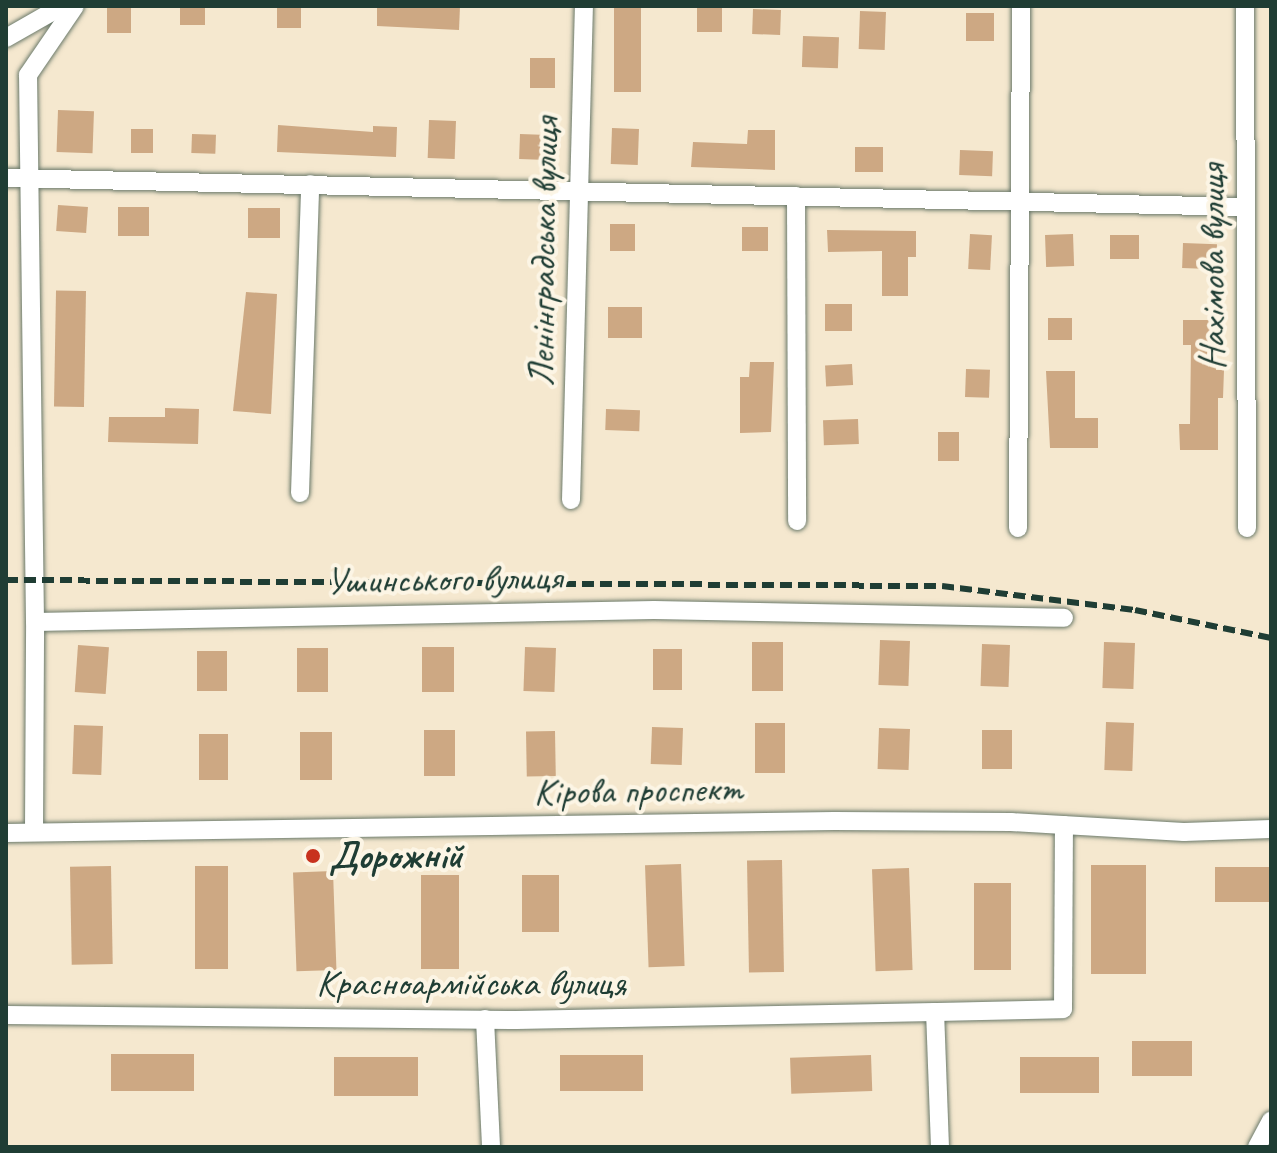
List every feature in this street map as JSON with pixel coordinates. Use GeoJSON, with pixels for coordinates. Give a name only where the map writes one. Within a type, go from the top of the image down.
{"type":"FeatureCollection","features":[{"type":"Feature","properties":{"kind":"street"},"geometry":{"type":"LineString","coordinates":[[6,38],[62,6]]}},
{"type":"Feature","properties":{"kind":"street"},"geometry":{"type":"LineString","coordinates":[[34,832],[35,622],[28,75],[75,6]]}},
{"type":"Feature","properties":{"kind":"street","name":"Ленінградська вулиця"},"geometry":{"type":"LineString","coordinates":[[571,500],[584,6]]}},
{"type":"Feature","properties":{"kind":"street"},"geometry":{"type":"LineString","coordinates":[[1018,528],[1021,6]]}},
{"type":"Feature","properties":{"kind":"street","name":"Нахімова вулиця"},"geometry":{"type":"LineString","coordinates":[[1245,6],[1247,528]]}},
{"type":"Feature","properties":{"kind":"street"},"geometry":{"type":"LineString","coordinates":[[6,178],[1246,207]]}},
{"type":"Feature","properties":{"kind":"street"},"geometry":{"type":"LineString","coordinates":[[300,493],[310,184]]}},
{"type":"Feature","properties":{"kind":"street"},"geometry":{"type":"LineString","coordinates":[[796,196],[797,521]]}},
{"type":"Feature","properties":{"kind":"street","name":"Ушинського вулиця"},"geometry":{"type":"LineString","coordinates":[[35,622],[638,610],[1064,618]]}},
{"type":"Feature","properties":{"kind":"street","name":"Кірова проспект"},"geometry":{"type":"LineString","coordinates":[[6,833],[834,821],[1064,825],[1184,832],[1271,829]]}},
{"type":"Feature","properties":{"kind":"street","name":"Красноармійська вулиця"},"geometry":{"type":"LineString","coordinates":[[6,1015],[485,1019],[1063,1009],[1064,825]]}},
{"type":"Feature","properties":{"kind":"street"},"geometry":{"type":"LineString","coordinates":[[935,1012],[940,1147]]}},
{"type":"Feature","properties":{"kind":"street"},"geometry":{"type":"LineString","coordinates":[[485,1019],[491,1147]]}},
{"type":"Feature","properties":{"kind":"street"},"geometry":{"type":"LineString","coordinates":[[1257,1147],[1271,1121]]}},
{"type":"Feature","properties":{"kind":"building"},"geometry":{"type":"Polygon","coordinates":[[[107,6],[131,6],[131,33],[107,33],[107,6]]]}},
{"type":"Feature","properties":{"kind":"building"},"geometry":{"type":"Polygon","coordinates":[[[180,6],[205,6],[205,25],[180,25],[180,6]]]}},
{"type":"Feature","properties":{"kind":"building"},"geometry":{"type":"Polygon","coordinates":[[[277,6],[301,6],[301,28],[277,28],[277,6]]]}},
{"type":"Feature","properties":{"kind":"building"},"geometry":{"type":"Polygon","coordinates":[[[377,6],[460,6],[459,30],[377,26],[377,6]]]}},
{"type":"Feature","properties":{"kind":"building"},"geometry":{"type":"Polygon","coordinates":[[[614,6],[641,6],[641,92],[614,92],[614,6]]]}},
{"type":"Feature","properties":{"kind":"building"},"geometry":{"type":"Polygon","coordinates":[[[697,7],[722,7],[722,32],[697,32],[697,7]]]}},
{"type":"Feature","properties":{"kind":"building"},"geometry":{"type":"Polygon","coordinates":[[[753,9],[781,10],[780,35],[752,34],[753,9]]]}},
{"type":"Feature","properties":{"kind":"building"},"geometry":{"type":"Polygon","coordinates":[[[860,11],[886,12],[885,50],[859,49],[860,11]]]}},
{"type":"Feature","properties":{"kind":"building"},"geometry":{"type":"Polygon","coordinates":[[[966,13],[994,13],[994,41],[966,41],[966,13]]]}},
{"type":"Feature","properties":{"kind":"building"},"geometry":{"type":"Polygon","coordinates":[[[803,36],[839,37],[838,68],[802,67],[803,36]]]}},
{"type":"Feature","properties":{"kind":"building"},"geometry":{"type":"Polygon","coordinates":[[[530,58],[555,58],[555,88],[530,88],[530,58]]]}},
{"type":"Feature","properties":{"kind":"building"},"geometry":{"type":"Polygon","coordinates":[[[58,110],[94,111],[93,153],[57,152],[58,110]]]}},
{"type":"Feature","properties":{"kind":"building"},"geometry":{"type":"Polygon","coordinates":[[[429,120],[456,121],[455,159],[428,158],[429,120]]]}},
{"type":"Feature","properties":{"kind":"building"},"geometry":{"type":"Polygon","coordinates":[[[278,125],[373,132],[373,126],[397,127],[396,157],[277,152],[278,125]]]}},
{"type":"Feature","properties":{"kind":"building"},"geometry":{"type":"Polygon","coordinates":[[[612,128],[639,129],[638,165],[611,164],[612,128]]]}},
{"type":"Feature","properties":{"kind":"building"},"geometry":{"type":"Polygon","coordinates":[[[131,129],[153,129],[153,153],[131,153],[131,129]]]}},
{"type":"Feature","properties":{"kind":"building"},"geometry":{"type":"Polygon","coordinates":[[[748,130],[775,130],[775,170],[691,167],[693,142],[747,144],[748,130]]]}},
{"type":"Feature","properties":{"kind":"building"},"geometry":{"type":"Polygon","coordinates":[[[192,134],[216,135],[215,154],[191,153],[192,134]]]}},
{"type":"Feature","properties":{"kind":"building"},"geometry":{"type":"Polygon","coordinates":[[[520,134],[555,135],[554,160],[519,159],[520,134]]]}},
{"type":"Feature","properties":{"kind":"building"},"geometry":{"type":"Polygon","coordinates":[[[855,147],[883,147],[883,172],[855,172],[855,147]]]}},
{"type":"Feature","properties":{"kind":"building"},"geometry":{"type":"Polygon","coordinates":[[[960,150],[993,151],[992,176],[959,175],[960,150]]]}},
{"type":"Feature","properties":{"kind":"building"},"geometry":{"type":"Polygon","coordinates":[[[58,205],[88,207],[86,233],[56,231],[58,205]]]}},
{"type":"Feature","properties":{"kind":"building"},"geometry":{"type":"Polygon","coordinates":[[[118,207],[149,207],[149,236],[118,236],[118,207]]]}},
{"type":"Feature","properties":{"kind":"building"},"geometry":{"type":"Polygon","coordinates":[[[248,208],[280,208],[280,238],[248,238],[248,208]]]}},
{"type":"Feature","properties":{"kind":"building"},"geometry":{"type":"Polygon","coordinates":[[[610,224],[635,224],[635,251],[610,251],[610,224]]]}},
{"type":"Feature","properties":{"kind":"building"},"geometry":{"type":"Polygon","coordinates":[[[742,227],[768,227],[768,251],[742,251],[742,227]]]}},
{"type":"Feature","properties":{"kind":"building"},"geometry":{"type":"Polygon","coordinates":[[[827,230],[916,231],[916,257],[908,257],[908,296],[882,296],[882,251],[828,252],[827,230]]]}},
{"type":"Feature","properties":{"kind":"building"},"geometry":{"type":"Polygon","coordinates":[[[970,234],[992,235],[990,270],[968,269],[970,234]]]}},
{"type":"Feature","properties":{"kind":"building"},"geometry":{"type":"Polygon","coordinates":[[[1073,234],[1074,266],[1046,267],[1045,235],[1073,234]]]}},
{"type":"Feature","properties":{"kind":"building"},"geometry":{"type":"Polygon","coordinates":[[[1110,235],[1139,235],[1139,259],[1110,259],[1110,235]]]}},
{"type":"Feature","properties":{"kind":"building"},"geometry":{"type":"Polygon","coordinates":[[[1183,243],[1217,244],[1216,269],[1182,268],[1183,243]]]}},
{"type":"Feature","properties":{"kind":"building"},"geometry":{"type":"Polygon","coordinates":[[[56,290],[86,291],[84,407],[54,406],[56,290]]]}},
{"type":"Feature","properties":{"kind":"building"},"geometry":{"type":"Polygon","coordinates":[[[246,292],[277,294],[271,414],[233,411],[246,292]]]}},
{"type":"Feature","properties":{"kind":"building"},"geometry":{"type":"Polygon","coordinates":[[[825,304],[852,304],[852,331],[825,331],[825,304]]]}},
{"type":"Feature","properties":{"kind":"building"},"geometry":{"type":"Polygon","coordinates":[[[608,307],[642,307],[642,338],[608,338],[608,307]]]}},
{"type":"Feature","properties":{"kind":"building"},"geometry":{"type":"Polygon","coordinates":[[[1048,318],[1072,318],[1072,340],[1048,340],[1048,318]]]}},
{"type":"Feature","properties":{"kind":"building"},"geometry":{"type":"Polygon","coordinates":[[[1183,320],[1217,320],[1216,370],[1224,370],[1223,398],[1218,398],[1218,450],[1180,450],[1179,424],[1190,424],[1191,345],[1183,345],[1183,320]]]}},
{"type":"Feature","properties":{"kind":"building"},"geometry":{"type":"Polygon","coordinates":[[[750,362],[774,362],[771,432],[740,433],[740,377],[749,377],[750,362]]]}},
{"type":"Feature","properties":{"kind":"building"},"geometry":{"type":"Polygon","coordinates":[[[852,364],[853,385],[826,386],[825,365],[852,364]]]}},
{"type":"Feature","properties":{"kind":"building"},"geometry":{"type":"Polygon","coordinates":[[[966,369],[990,370],[989,398],[965,397],[966,369]]]}},
{"type":"Feature","properties":{"kind":"building"},"geometry":{"type":"Polygon","coordinates":[[[1046,371],[1075,371],[1075,418],[1098,418],[1098,448],[1050,448],[1046,371]]]}},
{"type":"Feature","properties":{"kind":"building"},"geometry":{"type":"Polygon","coordinates":[[[165,408],[199,409],[198,444],[108,442],[109,417],[165,417],[165,408]]]}},
{"type":"Feature","properties":{"kind":"building"},"geometry":{"type":"Polygon","coordinates":[[[606,409],[640,410],[639,431],[605,430],[606,409]]]}},
{"type":"Feature","properties":{"kind":"building"},"geometry":{"type":"Polygon","coordinates":[[[858,419],[859,444],[824,445],[823,420],[858,419]]]}},
{"type":"Feature","properties":{"kind":"building"},"geometry":{"type":"Polygon","coordinates":[[[938,432],[959,432],[959,461],[938,461],[938,432]]]}},
{"type":"Feature","properties":{"kind":"building"},"geometry":{"type":"Polygon","coordinates":[[[880,640],[910,641],[908,686],[878,685],[880,640]]]}},
{"type":"Feature","properties":{"kind":"building"},"geometry":{"type":"Polygon","coordinates":[[[752,642],[783,642],[783,691],[752,691],[752,642]]]}},
{"type":"Feature","properties":{"kind":"building"},"geometry":{"type":"Polygon","coordinates":[[[1104,642],[1135,643],[1133,689],[1102,688],[1104,642]]]}},
{"type":"Feature","properties":{"kind":"building"},"geometry":{"type":"Polygon","coordinates":[[[982,644],[1010,645],[1009,687],[981,686],[982,644]]]}},
{"type":"Feature","properties":{"kind":"building"},"geometry":{"type":"Polygon","coordinates":[[[78,645],[109,647],[106,694],[75,692],[78,645]]]}},
{"type":"Feature","properties":{"kind":"building"},"geometry":{"type":"Polygon","coordinates":[[[422,647],[454,647],[454,692],[422,692],[422,647]]]}},
{"type":"Feature","properties":{"kind":"building"},"geometry":{"type":"Polygon","coordinates":[[[525,647],[556,648],[554,692],[523,691],[525,647]]]}},
{"type":"Feature","properties":{"kind":"building"},"geometry":{"type":"Polygon","coordinates":[[[297,648],[328,648],[328,692],[297,692],[297,648]]]}},
{"type":"Feature","properties":{"kind":"building"},"geometry":{"type":"Polygon","coordinates":[[[653,649],[682,649],[682,690],[653,690],[653,649]]]}},
{"type":"Feature","properties":{"kind":"building"},"geometry":{"type":"Polygon","coordinates":[[[197,651],[227,651],[227,691],[197,691],[197,651]]]}},
{"type":"Feature","properties":{"kind":"building"},"geometry":{"type":"Polygon","coordinates":[[[1106,722],[1134,723],[1132,771],[1104,770],[1106,722]]]}},
{"type":"Feature","properties":{"kind":"building"},"geometry":{"type":"Polygon","coordinates":[[[755,723],[785,723],[785,773],[755,773],[755,723]]]}},
{"type":"Feature","properties":{"kind":"building"},"geometry":{"type":"Polygon","coordinates":[[[74,725],[103,726],[101,775],[72,774],[74,725]]]}},
{"type":"Feature","properties":{"kind":"building"},"geometry":{"type":"Polygon","coordinates":[[[652,727],[683,728],[682,765],[651,764],[652,727]]]}},
{"type":"Feature","properties":{"kind":"building"},"geometry":{"type":"Polygon","coordinates":[[[879,728],[910,729],[909,770],[878,769],[879,728]]]}},
{"type":"Feature","properties":{"kind":"building"},"geometry":{"type":"Polygon","coordinates":[[[424,730],[455,730],[455,776],[424,776],[424,730]]]}},
{"type":"Feature","properties":{"kind":"building"},"geometry":{"type":"Polygon","coordinates":[[[982,730],[1012,730],[1012,769],[982,769],[982,730]]]}},
{"type":"Feature","properties":{"kind":"building"},"geometry":{"type":"Polygon","coordinates":[[[555,731],[556,776],[527,776],[526,732],[555,731]]]}},
{"type":"Feature","properties":{"kind":"building"},"geometry":{"type":"Polygon","coordinates":[[[300,732],[332,732],[332,780],[300,780],[300,732]]]}},
{"type":"Feature","properties":{"kind":"building"},"geometry":{"type":"Polygon","coordinates":[[[199,734],[228,734],[228,780],[199,780],[199,734]]]}},
{"type":"Feature","properties":{"kind":"building"},"geometry":{"type":"Polygon","coordinates":[[[782,860],[784,972],[749,973],[747,861],[782,860]]]}},
{"type":"Feature","properties":{"kind":"building"},"geometry":{"type":"Polygon","coordinates":[[[681,864],[685,966],[649,967],[645,865],[681,864]]]}},
{"type":"Feature","properties":{"kind":"building"},"geometry":{"type":"Polygon","coordinates":[[[1091,865],[1146,865],[1146,974],[1091,974],[1091,865]]]}},
{"type":"Feature","properties":{"kind":"building"},"geometry":{"type":"Polygon","coordinates":[[[111,866],[113,964],[72,965],[70,867],[111,866]]]}},
{"type":"Feature","properties":{"kind":"building"},"geometry":{"type":"Polygon","coordinates":[[[195,866],[228,866],[228,969],[195,969],[195,866]]]}},
{"type":"Feature","properties":{"kind":"building"},"geometry":{"type":"Polygon","coordinates":[[[1215,867],[1271,867],[1271,902],[1215,902],[1215,867]]]}},
{"type":"Feature","properties":{"kind":"building"},"geometry":{"type":"Polygon","coordinates":[[[909,868],[913,970],[876,971],[872,869],[909,868]]]}},
{"type":"Feature","properties":{"kind":"building"},"geometry":{"type":"Polygon","coordinates":[[[333,871],[336,970],[296,971],[293,872],[333,871]]]}},
{"type":"Feature","properties":{"kind":"building"},"geometry":{"type":"Polygon","coordinates":[[[421,875],[459,875],[459,969],[421,969],[421,875]]]}},
{"type":"Feature","properties":{"kind":"building"},"geometry":{"type":"Polygon","coordinates":[[[522,875],[559,875],[559,932],[522,932],[522,875]]]}},
{"type":"Feature","properties":{"kind":"building"},"geometry":{"type":"Polygon","coordinates":[[[974,883],[1011,883],[1011,970],[974,970],[974,883]]]}},
{"type":"Feature","properties":{"kind":"building"},"geometry":{"type":"Polygon","coordinates":[[[1132,1041],[1192,1041],[1192,1076],[1132,1076],[1132,1041]]]}},
{"type":"Feature","properties":{"kind":"building"},"geometry":{"type":"Polygon","coordinates":[[[111,1054],[194,1054],[194,1091],[111,1091],[111,1054]]]}},
{"type":"Feature","properties":{"kind":"building"},"geometry":{"type":"Polygon","coordinates":[[[560,1055],[643,1055],[643,1091],[560,1091],[560,1055]]]}},
{"type":"Feature","properties":{"kind":"building"},"geometry":{"type":"Polygon","coordinates":[[[871,1055],[872,1091],[791,1094],[790,1058],[871,1055]]]}},
{"type":"Feature","properties":{"kind":"building"},"geometry":{"type":"Polygon","coordinates":[[[334,1057],[418,1057],[418,1096],[334,1096],[334,1057]]]}},
{"type":"Feature","properties":{"kind":"building"},"geometry":{"type":"Polygon","coordinates":[[[1020,1057],[1099,1057],[1099,1093],[1020,1093],[1020,1057]]]}},
{"type":"Feature","properties":{"kind":"railway"},"geometry":{"type":"LineString","coordinates":[[6,580],[942,586],[1135,610],[1271,638]]}},
{"type":"Feature","properties":{"kind":"place","name":"Дорожній"},"geometry":{"type":"Point","coordinates":[313,856]}}]}
